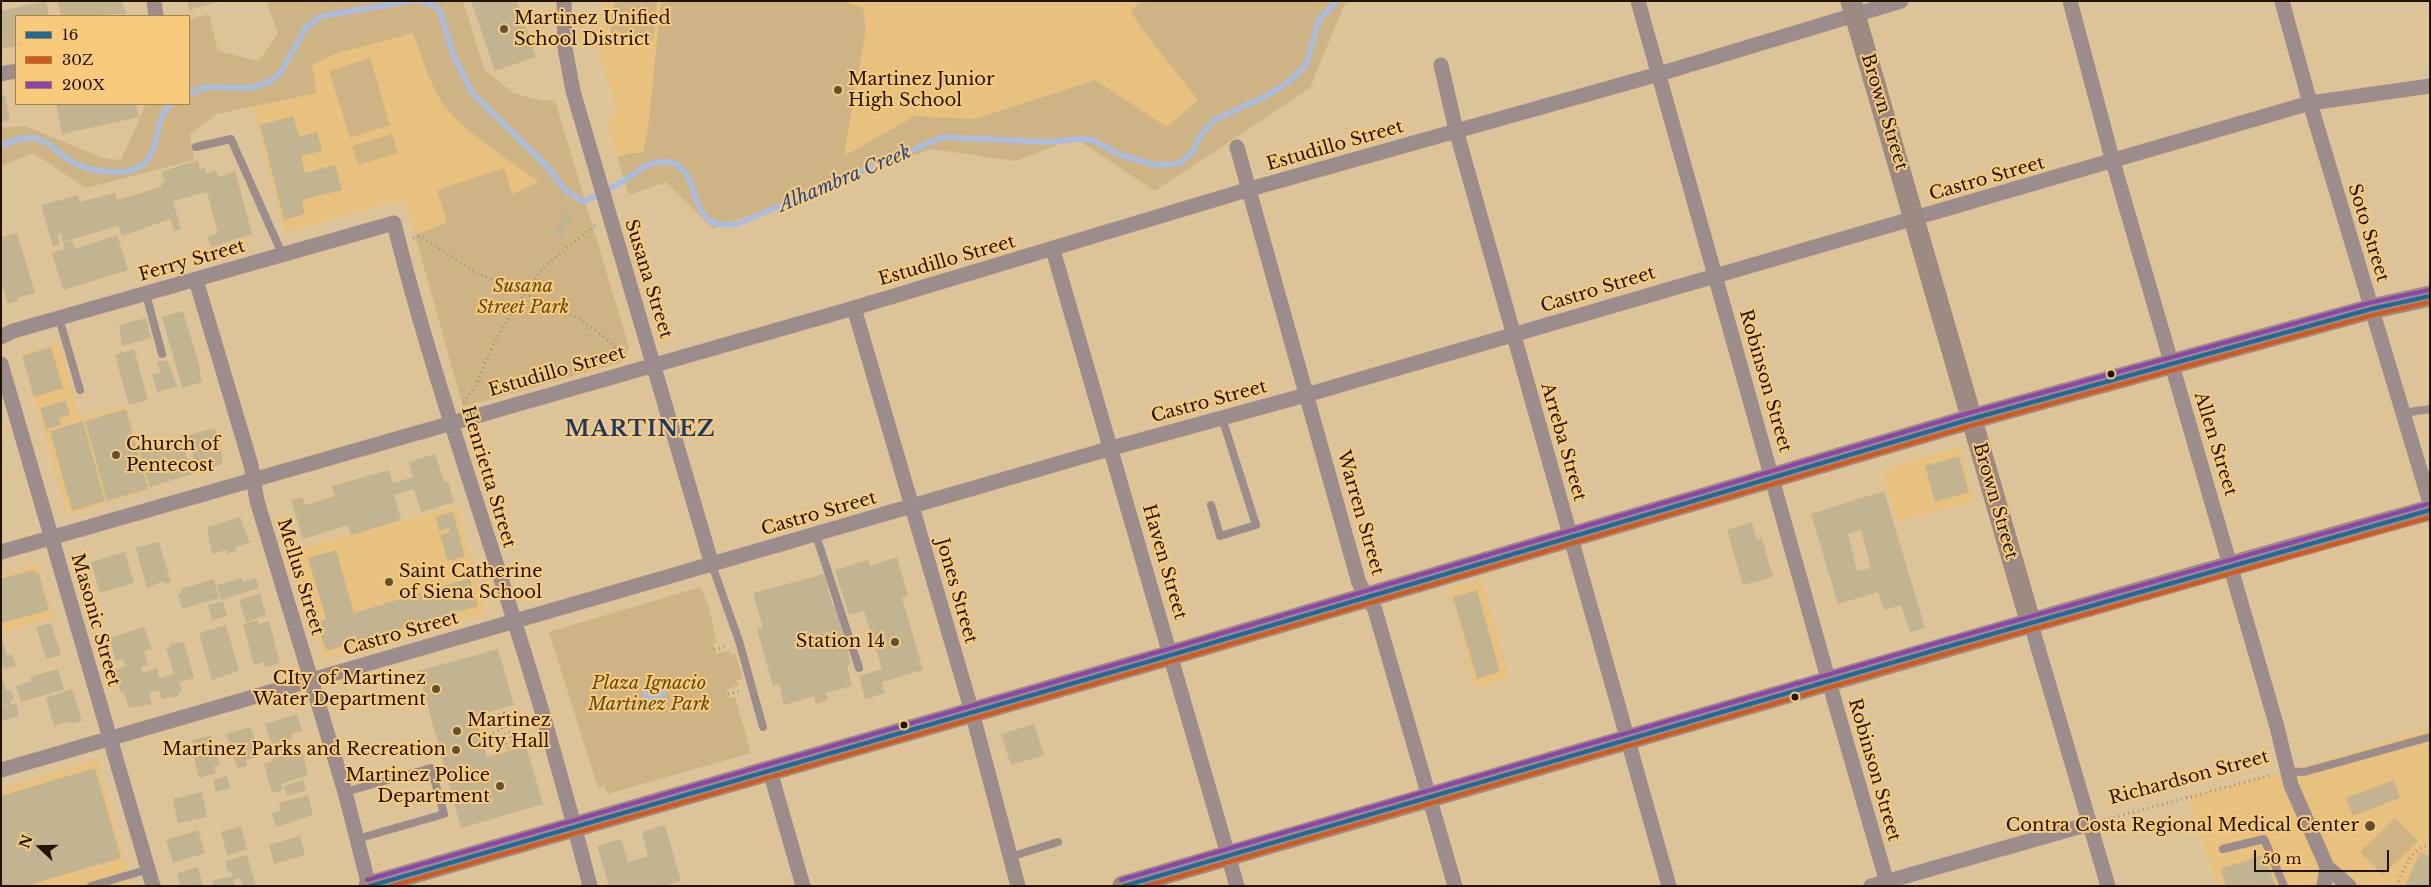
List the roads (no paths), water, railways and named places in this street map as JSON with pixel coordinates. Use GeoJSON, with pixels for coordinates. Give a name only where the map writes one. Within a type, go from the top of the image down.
{"type":"FeatureCollection","features":[{"type":"Feature","properties":{"kind":"main road","name":"Brown Street"},"geometry":{"type":"LineString","coordinates":[[1853,8],[1916,219],[1971,420],[2031,624]]}},
{"type":"Feature","properties":{"kind":"main road"},"geometry":{"type":"LineString","coordinates":[[369,886],[1171,656],[1772,477],[1878,449],[1971,420],[2371,308],[2430,296]]}},
{"type":"Feature","properties":{"kind":"main road"},"geometry":{"type":"LineString","coordinates":[[1123,886],[1629,737],[1829,682],[2232,565],[2430,510]]}},
{"type":"Feature","properties":{"kind":"street"},"geometry":{"type":"LineString","coordinates":[[154,1],[156,15]]}},
{"type":"Feature","properties":{"kind":"street","name":"Susana Street"},"geometry":{"type":"LineString","coordinates":[[564,1],[565,48],[573,91],[712,566]]}},
{"type":"Feature","properties":{"kind":"street","name":"Robinson Street"},"geometry":{"type":"LineString","coordinates":[[1638,1],[1829,682],[1888,883]]}},
{"type":"Feature","properties":{"kind":"street","name":"Estudillo Street"},"geometry":{"type":"LineString","coordinates":[[1,552],[854,308],[1053,250],[1250,189],[1659,74],[1853,8],[1901,1]]}},
{"type":"Feature","properties":{"kind":"street","name":"Allen Street"},"geometry":{"type":"LineString","coordinates":[[2070,1],[2113,162],[2171,364],[2232,565],[2277,727],[2286,771],[2327,867],[2349,886]]}},
{"type":"Feature","properties":{"kind":"street","name":"Soto Street"},"geometry":{"type":"LineString","coordinates":[[2282,1],[2310,103],[2430,503]]}},
{"type":"Feature","properties":{"kind":"street","name":"Arreba Street"},"geometry":{"type":"LineString","coordinates":[[1441,65],[1456,130],[1570,538],[1629,737],[1669,886]]}},
{"type":"Feature","properties":{"kind":"street"},"geometry":{"type":"LineString","coordinates":[[1,74],[15,71]]}},
{"type":"Feature","properties":{"kind":"street","name":"Castro Street"},"geometry":{"type":"LineString","coordinates":[[1,770],[109,737],[712,566],[1112,448],[1306,395],[1715,275],[1916,219],[2310,103],[2430,86]]}},
{"type":"Feature","properties":{"kind":"street","name":"Warren Street"},"geometry":{"type":"LineString","coordinates":[[1237,148],[1359,583],[1375,610],[1454,886]]}},
{"type":"Feature","properties":{"kind":"street","name":"Ferry Street"},"geometry":{"type":"LineString","coordinates":[[1,337],[13,331],[394,223]]}},
{"type":"Feature","properties":{"kind":"street","name":"Henrietta Street"},"geometry":{"type":"LineString","coordinates":[[394,223],[451,423],[515,622],[590,886]]}},
{"type":"Feature","properties":{"kind":"street","name":"Haven Street"},"geometry":{"type":"LineString","coordinates":[[1053,250],[1112,448],[1237,886]]}},
{"type":"Feature","properties":{"kind":"street","name":"Mellus Street"},"geometry":{"type":"LineString","coordinates":[[196,280],[345,792],[369,886]]}},
{"type":"Feature","properties":{"kind":"street","name":"Jones Street"},"geometry":{"type":"LineString","coordinates":[[854,308],[972,712],[1018,886]]}},
{"type":"Feature","properties":{"kind":"street","name":"Masonic Street"},"geometry":{"type":"LineString","coordinates":[[1,364],[153,886]]}},
{"type":"Feature","properties":{"kind":"street","name":"Brown Street"},"geometry":{"type":"LineString","coordinates":[[2031,624],[2108,886]]}},
{"type":"Feature","properties":{"kind":"street"},"geometry":{"type":"LineString","coordinates":[[770,771],[803,886]]}},
{"type":"Feature","properties":{"kind":"street"},"geometry":{"type":"LineString","coordinates":[[1871,886],[1888,883],[2089,824]]}},
{"type":"Feature","properties":{"kind":"street"},"geometry":{"type":"LineString","coordinates":[[2324,886],[2327,867]]}},
{"type":"Feature","properties":{"kind":"lane"},"geometry":{"type":"LineString","coordinates":[[196,147],[231,139],[283,256]]}},
{"type":"Feature","properties":{"kind":"lane"},"geometry":{"type":"LineString","coordinates":[[146,294],[162,354]]}},
{"type":"Feature","properties":{"kind":"lane"},"geometry":{"type":"LineString","coordinates":[[59,318],[80,390]]}},
{"type":"Feature","properties":{"kind":"lane"},"geometry":{"type":"LineString","coordinates":[[2403,413],[2430,409]]}},
{"type":"Feature","properties":{"kind":"lane"},"geometry":{"type":"LineString","coordinates":[[1211,505],[1220,536],[1256,525],[1222,418]]}},
{"type":"Feature","properties":{"kind":"lane"},"geometry":{"type":"LineString","coordinates":[[816,534],[859,668]]}},
{"type":"Feature","properties":{"kind":"lane"},"geometry":{"type":"LineString","coordinates":[[712,566],[739,641],[763,727]]}},
{"type":"Feature","properties":{"kind":"lane"},"geometry":{"type":"LineString","coordinates":[[2286,771],[2304,772],[2430,737]]}},
{"type":"Feature","properties":{"kind":"lane"},"geometry":{"type":"LineString","coordinates":[[345,792],[431,768],[444,814],[357,839]]}},
{"type":"Feature","properties":{"kind":"lane"},"geometry":{"type":"LineString","coordinates":[[2223,849],[2264,839],[2284,886]]}},
{"type":"Feature","properties":{"kind":"lane"},"geometry":{"type":"LineString","coordinates":[[1010,857],[1058,842]]}},
{"type":"Feature","properties":{"kind":"lane"},"geometry":{"type":"LineString","coordinates":[[91,886],[149,869]]}},
{"type":"Feature","properties":{"kind":"water"},"geometry":{"type":"Polygon","coordinates":[[[654,679],[659,680],[665,686],[665,696],[659,702],[654,703],[649,702],[643,696],[642,691],[643,686],[649,680],[654,679]]]}},
{"type":"Feature","properties":{"kind":"waterway","name":"Alhambra Creek"},"geometry":{"type":"LineString","coordinates":[[190,94],[205,87],[248,88],[267,83],[281,72],[306,27],[322,16],[411,1]]}},
{"type":"Feature","properties":{"kind":"waterway","name":"Alhambra Creek"},"geometry":{"type":"LineString","coordinates":[[419,1],[431,4],[440,11],[453,54],[472,93],[547,166],[565,190],[584,202],[625,180],[644,167],[667,162],[679,166],[686,174],[700,208],[707,218],[717,224],[724,225],[737,224],[943,137],[1049,142],[1093,140],[1118,154],[1154,165],[1178,164],[1192,153],[1200,136],[1214,120],[1266,96],[1288,82],[1306,65],[1319,20],[1337,1]]}},
{"type":"Feature","properties":{"kind":"waterway","name":"Alhambra Creek"},"geometry":{"type":"LineString","coordinates":[[1,146],[25,138],[34,138],[44,141],[69,160],[85,167],[106,172],[135,169],[142,165],[152,151],[162,118],[170,105]]}},
{"type":"Feature","properties":{"kind":"place","name":"Martinez Unified School District"},"geometry":{"type":"Point","coordinates":[504,29]}},
{"type":"Feature","properties":{"kind":"place","name":"Martinez Junior High School"},"geometry":{"type":"Point","coordinates":[838,90]}},
{"type":"Feature","properties":{"kind":"place","name":"Church of Pentecost"},"geometry":{"type":"Point","coordinates":[116,455]}},
{"type":"Feature","properties":{"kind":"place","name":"Saint Catherine of Siena School"},"geometry":{"type":"Point","coordinates":[389,582]}},
{"type":"Feature","properties":{"kind":"place","name":"Station 14"},"geometry":{"type":"Point","coordinates":[895,642]}},
{"type":"Feature","properties":{"kind":"place","name":"CIty of Martinez Water Department"},"geometry":{"type":"Point","coordinates":[436,689]}},
{"type":"Feature","properties":{"kind":"place","name":"Martinez City Hall"},"geometry":{"type":"Point","coordinates":[457,731]}},
{"type":"Feature","properties":{"kind":"place","name":"Martinez Parks and Recreation"},"geometry":{"type":"Point","coordinates":[456,750]}},
{"type":"Feature","properties":{"kind":"place","name":"Martinez Police Department"},"geometry":{"type":"Point","coordinates":[500,786]}},
{"type":"Feature","properties":{"kind":"place","name":"Contra Costa Regional Medical Center"},"geometry":{"type":"Point","coordinates":[2370,826]}},
{"type":"Feature","properties":{"kind":"district","name":"MARTINEZ"},"geometry":{"type":"Point","coordinates":[640,430]}},
{"type":"Feature","properties":{"kind":"park label","name":"Susana Street Park"},"geometry":{"type":"Point","coordinates":[523,297]}},
{"type":"Feature","properties":{"kind":"park label","name":"Plaza Ignacio Martinez Park"},"geometry":{"type":"Point","coordinates":[649,694]}}]}
